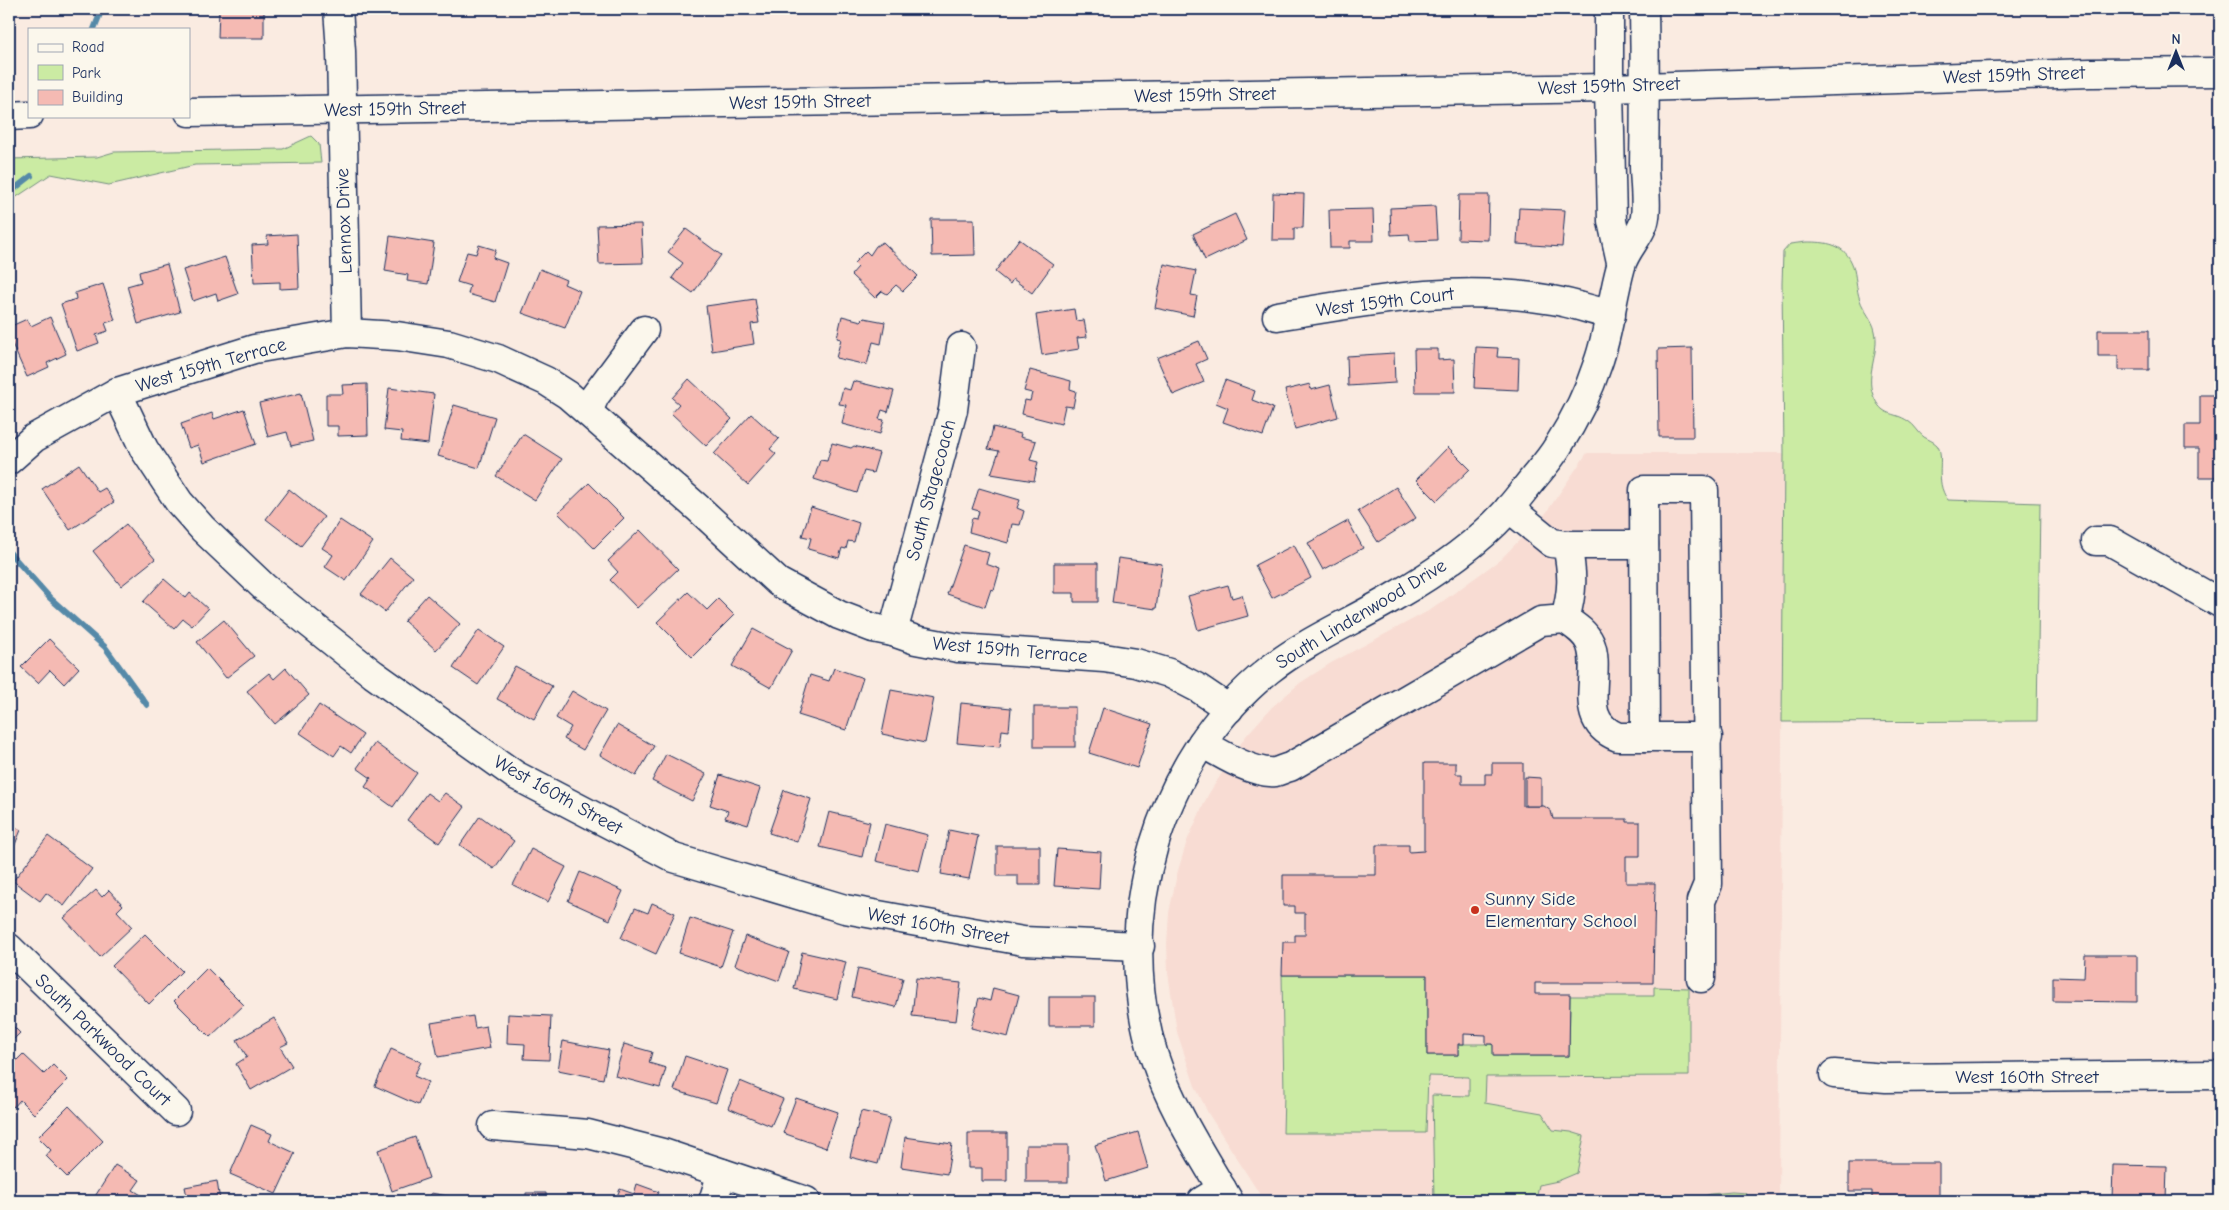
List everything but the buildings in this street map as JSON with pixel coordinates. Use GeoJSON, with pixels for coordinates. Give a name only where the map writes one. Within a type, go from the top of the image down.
{"type":"FeatureCollection","features":[{"type":"Feature","properties":{"kind":"street","name":"Lennox Drive"},"geometry":{"type":"LineString","coordinates":[[338,9],[341,51],[347,333]]}},
{"type":"Feature","properties":{"kind":"street","name":"South Lindenwood Drive"},"geometry":{"type":"LineString","coordinates":[[1610,9],[1608,88],[1612,222],[1621,262]]}},
{"type":"Feature","properties":{"kind":"street","name":"South Lindenwood Drive"},"geometry":{"type":"LineString","coordinates":[[1218,1197],[1173,1102],[1155,1059],[1145,1026],[1140,995],[1142,897],[1156,834],[1172,796],[1202,743],[1229,709],[1269,670],[1302,648],[1436,571],[1478,540],[1509,508],[1558,448],[1598,364],[1611,315],[1621,262],[1644,221],[1644,9]]}},
{"type":"Feature","properties":{"kind":"street","name":"West 159th Street"},"geometry":{"type":"LineString","coordinates":[[190,112],[1608,88],[2050,74],[2220,72]]}},
{"type":"Feature","properties":{"kind":"street"},"geometry":{"type":"LineString","coordinates":[[9,116],[28,115]]}},
{"type":"Feature","properties":{"kind":"street","name":"West 159th Court"},"geometry":{"type":"LineString","coordinates":[[1277,316],[1406,296],[1469,292],[1552,300],[1611,315]]}},
{"type":"Feature","properties":{"kind":"street"},"geometry":{"type":"LineString","coordinates":[[588,411],[595,396],[644,330]]}},
{"type":"Feature","properties":{"kind":"street","name":"West 159th Terrace"},"geometry":{"type":"LineString","coordinates":[[9,460],[34,438],[117,392],[254,349],[347,333],[397,336],[449,344],[498,359],[546,381],[588,411],[778,582],[839,615],[873,628],[893,632],[916,640],[958,648],[1066,657],[1104,658],[1136,663],[1169,672],[1198,688],[1229,709]]}},
{"type":"Feature","properties":{"kind":"street","name":"South Stagecoach"},"geometry":{"type":"LineString","coordinates":[[893,632],[953,410],[961,347]]}},
{"type":"Feature","properties":{"kind":"street","name":"West 160th Street"},"geometry":{"type":"LineString","coordinates":[[117,392],[144,449],[179,502],[203,529],[264,587],[373,674],[515,775],[674,858],[844,909],[1023,941],[1140,946]]}},
{"type":"Feature","properties":{"kind":"street"},"geometry":{"type":"LineString","coordinates":[[1645,738],[1644,490],[1704,490],[1708,884],[1701,901],[1701,978]]}},
{"type":"Feature","properties":{"kind":"street"},"geometry":{"type":"LineString","coordinates":[[1509,508],[1552,543],[1567,545],[1644,546]]}},
{"type":"Feature","properties":{"kind":"street"},"geometry":{"type":"LineString","coordinates":[[2096,541],[2110,541],[2220,603]]}},
{"type":"Feature","properties":{"kind":"street"},"geometry":{"type":"LineString","coordinates":[[1565,620],[1572,594],[1572,578],[1567,545]]}},
{"type":"Feature","properties":{"kind":"street"},"geometry":{"type":"LineString","coordinates":[[1202,743],[1229,758],[1260,771],[1275,772],[1290,767],[1541,621],[1565,620],[1583,631],[1591,645],[1594,711],[1598,722],[1610,734],[1618,737],[1645,738],[1708,737]]}},
{"type":"Feature","properties":{"kind":"street","name":"South Parkwood Court"},"geometry":{"type":"LineString","coordinates":[[9,948],[176,1111]]}},
{"type":"Feature","properties":{"kind":"street","name":"West 160th Street"},"geometry":{"type":"LineString","coordinates":[[1834,1074],[1886,1078],[2220,1075]]}},
{"type":"Feature","properties":{"kind":"street"},"geometry":{"type":"LineString","coordinates":[[493,1126],[588,1134],[663,1153],[806,1201]]}},
{"type":"Feature","properties":{"kind":"street"},"geometry":{"type":"LineString","coordinates":[[713,1201],[722,1173]]}},
{"type":"Feature","properties":{"kind":"shaded area"},"geometry":{"type":"Polygon","coordinates":[[[1587,453],[1784,453],[1779,1201],[1264,1201],[1208,1113],[1195,1086],[1177,1032],[1168,973],[1167,944],[1169,913],[1177,874],[1187,841],[1208,795],[1245,737],[1272,707],[1300,683],[1331,663],[1432,609],[1501,559],[1546,513],[1587,453]]]}},
{"type":"Feature","properties":{"kind":"green space"},"geometry":{"type":"Polygon","coordinates":[[[311,136],[319,144],[321,163],[195,165],[109,185],[51,174],[9,202],[9,159],[97,157],[114,152],[283,149],[311,136]]]}},
{"type":"Feature","properties":{"kind":"green space"},"geometry":{"type":"Polygon","coordinates":[[[1806,242],[1834,245],[1850,258],[1860,300],[1875,331],[1876,347],[1871,371],[1873,395],[1884,411],[1908,421],[1922,435],[1937,445],[1940,456],[1941,485],[1948,500],[2040,503],[2037,721],[1782,722],[1783,252],[1790,244],[1806,242]]]}},
{"type":"Feature","properties":{"kind":"green space"},"geometry":{"type":"Polygon","coordinates":[[[1282,975],[1427,975],[1427,1055],[1458,1055],[1458,1044],[1493,1044],[1494,1056],[1569,1056],[1570,996],[1654,996],[1654,987],[1689,988],[1689,1076],[1486,1077],[1485,1103],[1542,1113],[1553,1130],[1584,1136],[1577,1173],[1558,1181],[1539,1185],[1536,1201],[1434,1201],[1432,1095],[1469,1096],[1469,1077],[1428,1076],[1426,1133],[1283,1133],[1282,975]]]}},
{"type":"Feature","properties":{"kind":"green space"},"geometry":{"type":"Polygon","coordinates":[[[1746,1193],[1746,1201],[1688,1201],[1711,1194],[1746,1193]]]}},
{"type":"Feature","properties":{"kind":"waterway"},"geometry":{"type":"LineString","coordinates":[[94,28],[102,9]]}},
{"type":"Feature","properties":{"kind":"waterway"},"geometry":{"type":"LineString","coordinates":[[9,193],[31,176]]}},
{"type":"Feature","properties":{"kind":"waterway"},"geometry":{"type":"LineString","coordinates":[[9,552],[50,598],[105,647],[147,705]]}},
{"type":"Feature","properties":{"kind":"place","name":"Sunny Side Elementary School"},"geometry":{"type":"Point","coordinates":[1475,910]}}]}
